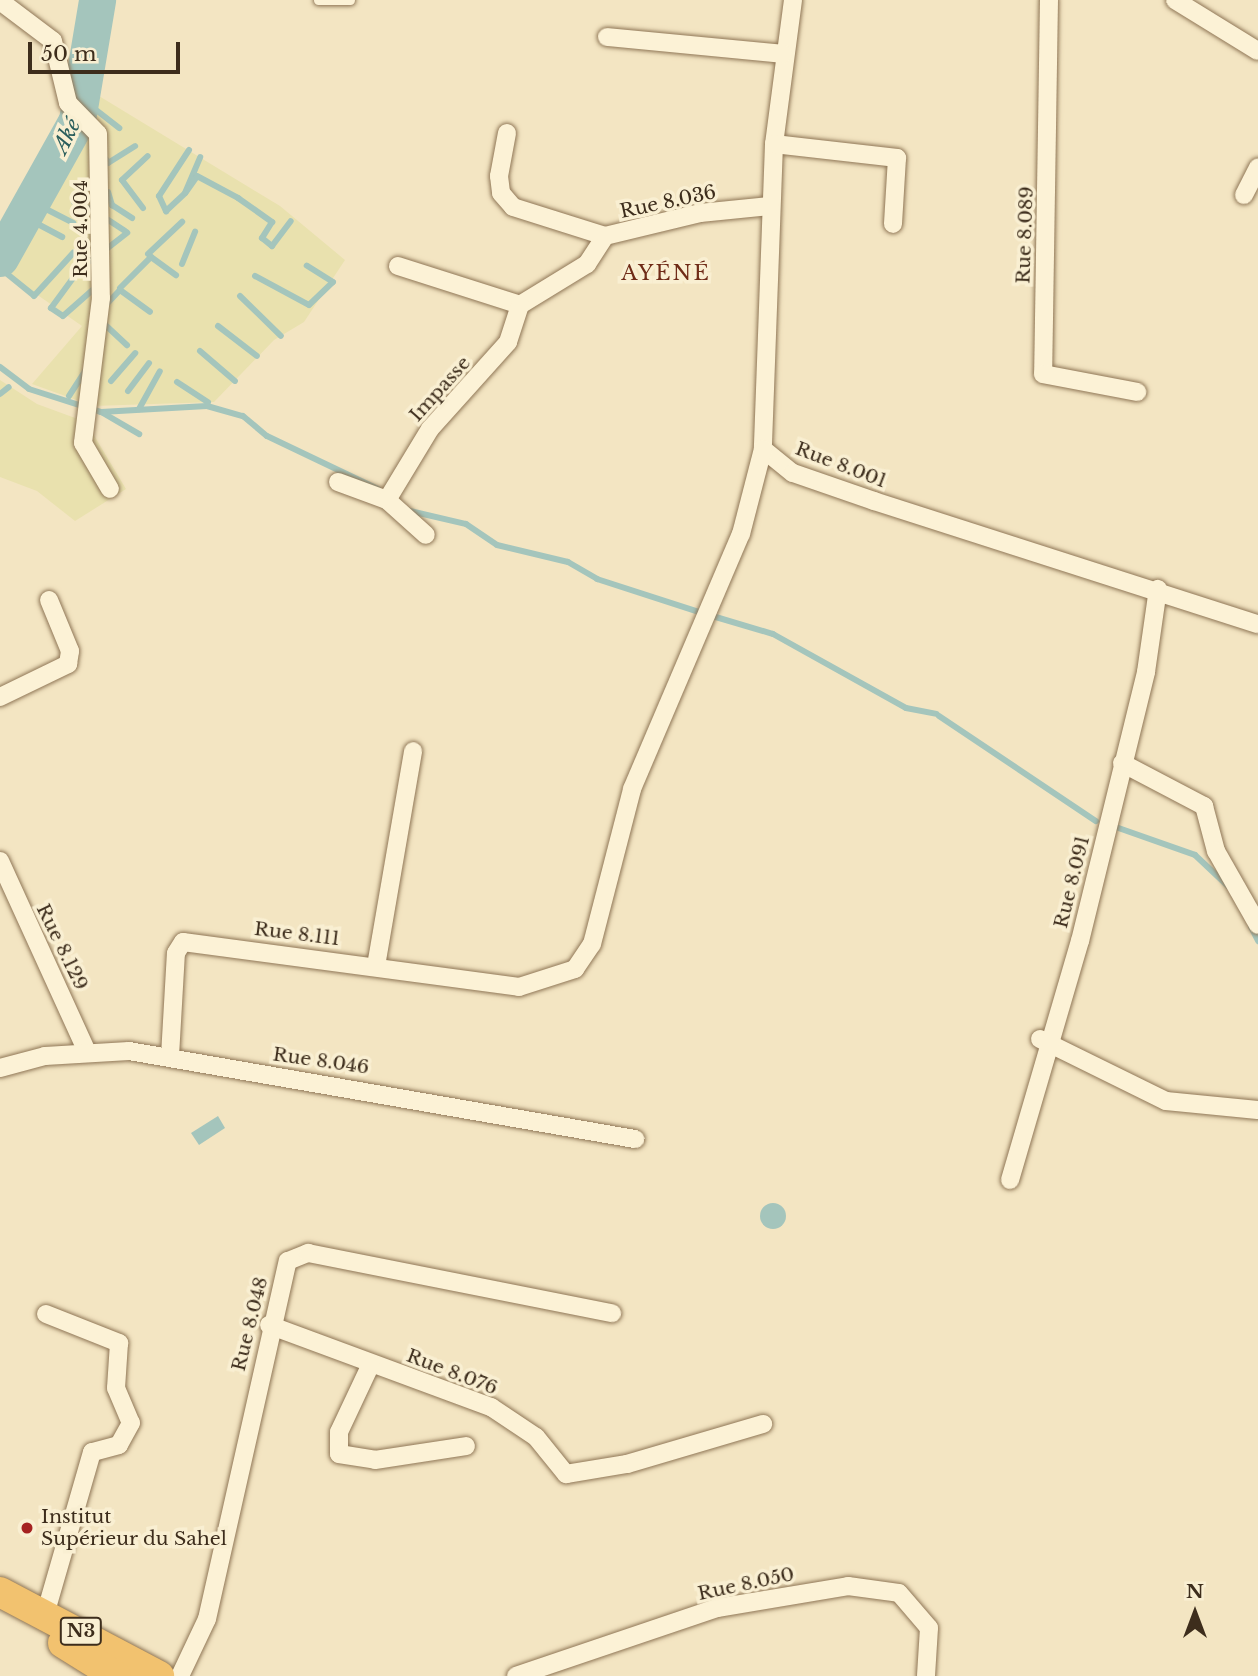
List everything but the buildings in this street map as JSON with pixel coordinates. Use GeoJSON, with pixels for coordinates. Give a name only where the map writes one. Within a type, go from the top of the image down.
{"type":"FeatureCollection","features":[{"type":"Feature","properties":{"kind":"highway","name":"N3"},"geometry":{"type":"LineString","coordinates":[[0,1592],[47,1611],[159,1676]]}},
{"type":"Feature","properties":{"kind":"highway","name":"N3"},"geometry":{"type":"LineString","coordinates":[[0,1611],[116,1676]]}},
{"type":"Feature","properties":{"kind":"street"},"geometry":{"type":"LineString","coordinates":[[763,449],[769,206],[783,54],[793,0]]}},
{"type":"Feature","properties":{"kind":"street","name":"Rue 8.089"},"geometry":{"type":"LineString","coordinates":[[1049,0],[1043,374],[1136,392]]}},
{"type":"Feature","properties":{"kind":"street"},"geometry":{"type":"LineString","coordinates":[[1175,0],[1258,51]]}},
{"type":"Feature","properties":{"kind":"street","name":"Rue 4.004"},"geometry":{"type":"LineString","coordinates":[[0,1],[53,41],[68,103],[98,134],[101,298],[83,443],[110,489]]}},
{"type":"Feature","properties":{"kind":"street"},"geometry":{"type":"LineString","coordinates":[[607,37],[783,54]]}},
{"type":"Feature","properties":{"kind":"street"},"geometry":{"type":"LineString","coordinates":[[507,133],[499,176],[501,193],[513,207],[605,236]]}},
{"type":"Feature","properties":{"kind":"street"},"geometry":{"type":"LineString","coordinates":[[774,144],[897,158],[893,224]]}},
{"type":"Feature","properties":{"kind":"street"},"geometry":{"type":"LineString","coordinates":[[1244,195],[1258,167]]}},
{"type":"Feature","properties":{"kind":"street","name":"Rue 8.036"},"geometry":{"type":"LineString","coordinates":[[520,305],[587,264],[605,236],[700,213],[769,206]]}},
{"type":"Feature","properties":{"kind":"street"},"geometry":{"type":"LineString","coordinates":[[398,266],[520,305]]}},
{"type":"Feature","properties":{"kind":"street","name":"Impasse"},"geometry":{"type":"LineString","coordinates":[[387,500],[443,412],[508,342],[520,305]]}},
{"type":"Feature","properties":{"kind":"street","name":"Rue 8.001"},"geometry":{"type":"LineString","coordinates":[[763,449],[793,473],[1158,589],[1258,624]]}},
{"type":"Feature","properties":{"kind":"street","name":"Rue 8.111"},"geometry":{"type":"LineString","coordinates":[[170,1056],[176,953],[183,942],[519,987],[575,969],[592,944],[632,789],[651,757],[741,534],[763,449]]}},
{"type":"Feature","properties":{"kind":"street"},"geometry":{"type":"LineString","coordinates":[[338,482],[387,500],[426,535]]}},
{"type":"Feature","properties":{"kind":"street","name":"Rue 8.091"},"geometry":{"type":"LineString","coordinates":[[1010,1180],[1146,672],[1158,589]]}},
{"type":"Feature","properties":{"kind":"street"},"geometry":{"type":"LineString","coordinates":[[0,697],[68,664],[70,651],[49,600]]}},
{"type":"Feature","properties":{"kind":"street"},"geometry":{"type":"LineString","coordinates":[[376,966],[413,751]]}},
{"type":"Feature","properties":{"kind":"street"},"geometry":{"type":"LineString","coordinates":[[1122,763],[1204,806],[1216,851],[1258,925]]}},
{"type":"Feature","properties":{"kind":"street","name":"Rue 8.129"},"geometry":{"type":"LineString","coordinates":[[0,861],[87,1052]]}},
{"type":"Feature","properties":{"kind":"street"},"geometry":{"type":"LineString","coordinates":[[1046,1042],[1166,1101],[1258,1110]]}},
{"type":"Feature","properties":{"kind":"street","name":"Rue 8.046"},"geometry":{"type":"LineString","coordinates":[[0,1068],[87,1052],[170,1056],[635,1139]]}},
{"type":"Feature","properties":{"kind":"street","name":"Rue 8.048"},"geometry":{"type":"LineString","coordinates":[[180,1676],[216,1581],[269,1325],[288,1261],[309,1253],[612,1313]]}},
{"type":"Feature","properties":{"kind":"street"},"geometry":{"type":"LineString","coordinates":[[47,1314],[118,1343],[117,1388],[131,1423],[118,1445],[92,1452],[47,1611]]}},
{"type":"Feature","properties":{"kind":"street","name":"Rue 8.076"},"geometry":{"type":"LineString","coordinates":[[269,1325],[491,1407],[536,1437],[566,1474],[627,1464],[764,1424]]}},
{"type":"Feature","properties":{"kind":"street"},"geometry":{"type":"LineString","coordinates":[[371,1364],[339,1432],[339,1454],[375,1461],[466,1446]]}},
{"type":"Feature","properties":{"kind":"street","name":"Rue 8.050"},"geometry":{"type":"LineString","coordinates":[[516,1676],[717,1608],[848,1586],[899,1593],[929,1628],[926,1676]]}},
{"type":"Feature","properties":{"kind":"lane"},"geometry":{"type":"LineString","coordinates":[[318,0],[350,0]]}},
{"type":"Feature","properties":{"kind":"shaded area"},"geometry":{"type":"Polygon","coordinates":[[[99,96],[280,206],[345,260],[304,322],[274,340],[214,402],[93,406],[32,384],[82,326],[6,273],[78,148],[99,96]]]}},
{"type":"Feature","properties":{"kind":"shaded area"},"geometry":{"type":"Polygon","coordinates":[[[0,380],[37,404],[86,422],[126,489],[75,521],[37,491],[0,477],[0,380]]]}},
{"type":"Feature","properties":{"kind":"water"},"geometry":{"type":"Polygon","coordinates":[[[218,1116],[225,1128],[199,1145],[191,1133],[218,1116]]]}},
{"type":"Feature","properties":{"kind":"water"},"geometry":{"type":"Polygon","coordinates":[[[773,1203],[782,1207],[786,1216],[782,1225],[773,1229],[764,1225],[760,1216],[764,1207],[773,1203]]]}},
{"type":"Feature","properties":{"kind":"waterway","name":"Aké"},"geometry":{"type":"LineString","coordinates":[[0,258],[77,120],[97,0]]}},
{"type":"Feature","properties":{"kind":"waterway"},"geometry":{"type":"LineString","coordinates":[[91,106],[119,128]]}},
{"type":"Feature","properties":{"kind":"waterway"},"geometry":{"type":"LineString","coordinates":[[104,156],[108,163],[135,146]]}},
{"type":"Feature","properties":{"kind":"waterway"},"geometry":{"type":"LineString","coordinates":[[189,150],[159,196],[166,211],[185,193],[200,157]]}},
{"type":"Feature","properties":{"kind":"waterway"},"geometry":{"type":"LineString","coordinates":[[143,208],[122,180],[148,156]]}},
{"type":"Feature","properties":{"kind":"waterway"},"geometry":{"type":"LineString","coordinates":[[186,192],[197,176],[238,198],[272,222],[262,238],[272,246],[291,221]]}},
{"type":"Feature","properties":{"kind":"waterway"},"geometry":{"type":"LineString","coordinates":[[74,202],[80,186],[96,180]]}},
{"type":"Feature","properties":{"kind":"waterway"},"geometry":{"type":"LineString","coordinates":[[108,192],[112,205],[132,218]]}},
{"type":"Feature","properties":{"kind":"waterway"},"geometry":{"type":"LineString","coordinates":[[42,207],[73,223]]}},
{"type":"Feature","properties":{"kind":"waterway"},"geometry":{"type":"LineString","coordinates":[[90,208],[125,231]]}},
{"type":"Feature","properties":{"kind":"waterway"},"geometry":{"type":"LineString","coordinates":[[34,222],[62,237]]}},
{"type":"Feature","properties":{"kind":"waterway"},"geometry":{"type":"LineString","coordinates":[[148,254],[182,222]]}},
{"type":"Feature","properties":{"kind":"waterway"},"geometry":{"type":"LineString","coordinates":[[182,264],[195,231]]}},
{"type":"Feature","properties":{"kind":"waterway"},"geometry":{"type":"LineString","coordinates":[[91,261],[127,233]]}},
{"type":"Feature","properties":{"kind":"waterway"},"geometry":{"type":"LineString","coordinates":[[6,273],[34,296],[74,252]]}},
{"type":"Feature","properties":{"kind":"waterway"},"geometry":{"type":"LineString","coordinates":[[120,288],[151,257],[176,275]]}},
{"type":"Feature","properties":{"kind":"waterway"},"geometry":{"type":"LineString","coordinates":[[87,259],[51,308],[63,316],[97,286]]}},
{"type":"Feature","properties":{"kind":"waterway"},"geometry":{"type":"LineString","coordinates":[[255,276],[309,305],[333,282],[307,266]]}},
{"type":"Feature","properties":{"kind":"waterway"},"geometry":{"type":"LineString","coordinates":[[104,307],[120,290],[150,312]]}},
{"type":"Feature","properties":{"kind":"waterway"},"geometry":{"type":"LineString","coordinates":[[240,296],[281,336]]}},
{"type":"Feature","properties":{"kind":"waterway"},"geometry":{"type":"LineString","coordinates":[[100,320],[127,345]]}},
{"type":"Feature","properties":{"kind":"waterway"},"geometry":{"type":"LineString","coordinates":[[218,326],[257,356]]}},
{"type":"Feature","properties":{"kind":"waterway"},"geometry":{"type":"LineString","coordinates":[[200,351],[235,381]]}},
{"type":"Feature","properties":{"kind":"waterway"},"geometry":{"type":"LineString","coordinates":[[111,381],[135,353]]}},
{"type":"Feature","properties":{"kind":"waterway"},"geometry":{"type":"LineString","coordinates":[[128,391],[149,363]]}},
{"type":"Feature","properties":{"kind":"waterway"},"geometry":{"type":"LineString","coordinates":[[0,367],[29,389],[101,412],[207,406],[243,416],[267,436],[378,489]]}},
{"type":"Feature","properties":{"kind":"waterway"},"geometry":{"type":"LineString","coordinates":[[69,396],[86,370]]}},
{"type":"Feature","properties":{"kind":"waterway"},"geometry":{"type":"LineString","coordinates":[[139,409],[160,371]]}},
{"type":"Feature","properties":{"kind":"waterway"},"geometry":{"type":"LineString","coordinates":[[177,382],[208,402]]}},
{"type":"Feature","properties":{"kind":"waterway"},"geometry":{"type":"LineString","coordinates":[[0,394],[9,387]]}},
{"type":"Feature","properties":{"kind":"waterway"},"geometry":{"type":"LineString","coordinates":[[103,413],[139,434]]}},
{"type":"Feature","properties":{"kind":"waterway"},"geometry":{"type":"LineString","coordinates":[[406,510],[466,524],[497,545],[568,562],[597,579],[702,613]]}},
{"type":"Feature","properties":{"kind":"waterway"},"geometry":{"type":"LineString","coordinates":[[709,615],[773,634],[906,708],[936,714]]}},
{"type":"Feature","properties":{"kind":"waterway"},"geometry":{"type":"LineString","coordinates":[[939,716],[1096,821]]}},
{"type":"Feature","properties":{"kind":"waterway"},"geometry":{"type":"LineString","coordinates":[[1110,825],[1195,855],[1229,887]]}},
{"type":"Feature","properties":{"kind":"waterway"},"geometry":{"type":"LineString","coordinates":[[1251,927],[1258,941]]}},
{"type":"Feature","properties":{"kind":"place","name":"Institut Supérieur du Sahel"},"geometry":{"type":"Point","coordinates":[27,1528]}},
{"type":"Feature","properties":{"kind":"district","name":"AYÉNÉ"},"geometry":{"type":"Point","coordinates":[666,273]}}]}
